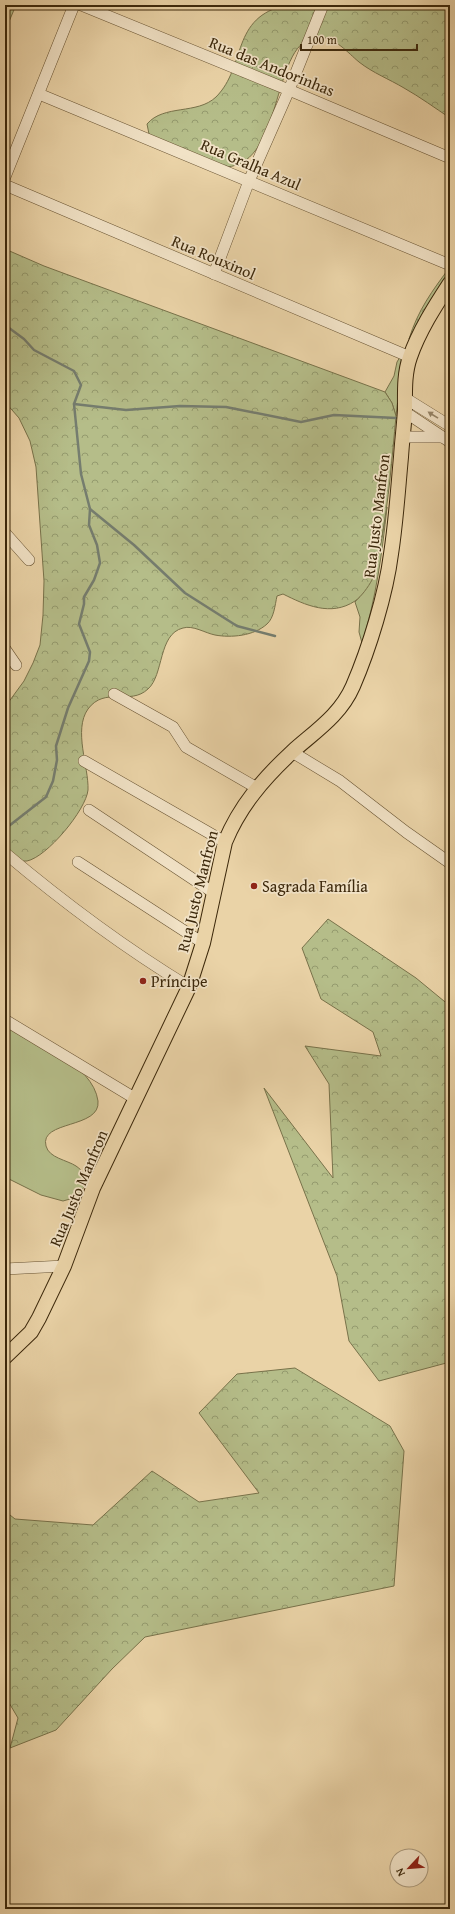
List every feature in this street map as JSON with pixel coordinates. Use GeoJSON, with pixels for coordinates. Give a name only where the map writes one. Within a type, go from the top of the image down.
{"type":"FeatureCollection","features":[{"type":"Feature","properties":{"kind":"main road","name":"Rua Justo Manfron"},"geometry":{"type":"LineString","coordinates":[[5,1357],[30,1332],[36,1323],[64,1266],[93,1188],[190,987],[203,943],[225,842],[238,814],[256,788],[292,752],[327,723],[338,710],[352,688],[369,641],[391,556],[403,437],[406,372],[410,357],[428,316],[450,283]]}},
{"type":"Feature","properties":{"kind":"street"},"geometry":{"type":"LineString","coordinates":[[5,177],[74,5]]}},
{"type":"Feature","properties":{"kind":"street","name":"Rua das Andorinhas"},"geometry":{"type":"LineString","coordinates":[[81,5],[450,158]]}},
{"type":"Feature","properties":{"kind":"street"},"geometry":{"type":"LineString","coordinates":[[214,274],[249,181],[289,90],[323,5]]}},
{"type":"Feature","properties":{"kind":"street","name":"Rua Gralha Azul"},"geometry":{"type":"LineString","coordinates":[[39,94],[450,265]]}},
{"type":"Feature","properties":{"kind":"street","name":"Rua Rouxinol"},"geometry":{"type":"LineString","coordinates":[[5,186],[410,357]]}},
{"type":"Feature","properties":{"kind":"street"},"geometry":{"type":"LineString","coordinates":[[405,405],[450,426]]}},
{"type":"Feature","properties":{"kind":"street"},"geometry":{"type":"LineString","coordinates":[[405,405],[447,437]]}},
{"type":"Feature","properties":{"kind":"street"},"geometry":{"type":"LineString","coordinates":[[403,437],[447,437]]}},
{"type":"Feature","properties":{"kind":"street"},"geometry":{"type":"LineString","coordinates":[[5,534],[29,560]]}},
{"type":"Feature","properties":{"kind":"street"},"geometry":{"type":"LineString","coordinates":[[5,649],[16,665]]}},
{"type":"Feature","properties":{"kind":"street"},"geometry":{"type":"LineString","coordinates":[[114,694],[173,727],[186,747],[256,788]]}},
{"type":"Feature","properties":{"kind":"street"},"geometry":{"type":"LineString","coordinates":[[292,752],[340,781],[406,832],[450,863]]}},
{"type":"Feature","properties":{"kind":"street"},"geometry":{"type":"LineString","coordinates":[[84,761],[225,842]]}},
{"type":"Feature","properties":{"kind":"street"},"geometry":{"type":"LineString","coordinates":[[89,810],[214,893]]}},
{"type":"Feature","properties":{"kind":"street"},"geometry":{"type":"LineString","coordinates":[[5,853],[42,885],[160,969],[190,987]]}},
{"type":"Feature","properties":{"kind":"street"},"geometry":{"type":"LineString","coordinates":[[78,862],[203,943]]}},
{"type":"Feature","properties":{"kind":"street"},"geometry":{"type":"LineString","coordinates":[[5,1020],[136,1099]]}},
{"type":"Feature","properties":{"kind":"street"},"geometry":{"type":"LineString","coordinates":[[5,1269],[64,1266]]}},
{"type":"Feature","properties":{"kind":"green space"},"geometry":{"type":"Polygon","coordinates":[[[5,5],[16,5],[8,24],[5,38],[5,5]]]}},
{"type":"Feature","properties":{"kind":"green space"},"geometry":{"type":"Polygon","coordinates":[[[287,5],[450,5],[450,118],[410,91],[364,66],[341,46],[330,40],[319,37],[303,42],[292,57],[269,125],[259,145],[245,161],[226,167],[157,141],[149,134],[147,124],[154,118],[171,111],[200,106],[208,103],[216,97],[226,85],[248,31],[256,20],[269,11],[287,5]]]}},
{"type":"Feature","properties":{"kind":"green space"},"geometry":{"type":"Polygon","coordinates":[[[5,249],[44,266],[385,392],[392,403],[396,416],[384,526],[374,575],[362,594],[355,601],[346,606],[327,609],[318,608],[300,602],[283,594],[277,596],[274,611],[267,624],[249,634],[235,636],[215,635],[187,627],[175,632],[169,638],[165,646],[157,674],[153,683],[148,689],[141,694],[133,696],[110,697],[102,699],[95,702],[88,709],[82,727],[83,749],[88,781],[86,799],[73,820],[55,842],[35,858],[27,861],[18,860],[5,851],[5,707],[24,681],[40,645],[44,581],[36,467],[30,441],[19,418],[5,402],[5,249]]]}},
{"type":"Feature","properties":{"kind":"green space"},"geometry":{"type":"Polygon","coordinates":[[[450,267],[450,270],[409,339],[421,310],[431,293],[450,267]]]}},
{"type":"Feature","properties":{"kind":"green space"},"geometry":{"type":"Polygon","coordinates":[[[403,352],[396,416],[392,403],[385,392],[394,376],[397,362],[403,352]]]}},
{"type":"Feature","properties":{"kind":"green space"},"geometry":{"type":"Polygon","coordinates":[[[387,507],[378,576],[362,643],[359,632],[360,617],[355,602],[363,592],[374,570],[381,545],[387,507]]]}},
{"type":"Feature","properties":{"kind":"green space"},"geometry":{"type":"Polygon","coordinates":[[[328,919],[416,978],[450,1006],[450,1362],[379,1381],[349,1341],[337,1276],[264,1088],[333,1178],[329,1084],[305,1046],[381,1056],[373,1032],[321,999],[302,948],[328,919]]]}},
{"type":"Feature","properties":{"kind":"green space"},"geometry":{"type":"Polygon","coordinates":[[[5,1026],[60,1055],[74,1065],[94,1088],[98,1101],[96,1110],[90,1116],[81,1121],[52,1132],[46,1138],[46,1146],[54,1156],[76,1166],[85,1174],[86,1184],[77,1197],[63,1201],[41,1195],[5,1177],[5,1026]]]}},
{"type":"Feature","properties":{"kind":"green space"},"geometry":{"type":"Polygon","coordinates":[[[295,1368],[390,1426],[404,1451],[394,1586],[145,1637],[112,1669],[56,1730],[10,1748],[18,1718],[5,1696],[5,1511],[15,1519],[93,1525],[152,1471],[199,1502],[259,1493],[199,1413],[237,1374],[295,1368]]]}},
{"type":"Feature","properties":{"kind":"waterway"},"geometry":{"type":"LineString","coordinates":[[5,325],[24,339],[34,350],[74,371],[81,385],[74,404],[81,474],[90,509],[89,525],[97,545],[100,563],[94,580],[84,597],[84,604],[79,624],[90,652],[89,661],[68,708],[56,746],[57,760],[53,781],[46,797],[5,829]]}},
{"type":"Feature","properties":{"kind":"waterway"},"geometry":{"type":"LineString","coordinates":[[74,404],[126,410],[180,406],[226,407],[301,422],[334,415],[396,418]]}},
{"type":"Feature","properties":{"kind":"waterway"},"geometry":{"type":"LineString","coordinates":[[90,509],[134,545],[185,593],[237,626],[275,636]]}},
{"type":"Feature","properties":{"kind":"place","name":"Sagrada Família"},"geometry":{"type":"Point","coordinates":[254,886]}},
{"type":"Feature","properties":{"kind":"place","name":"Príncipe"},"geometry":{"type":"Point","coordinates":[143,981]}}]}
